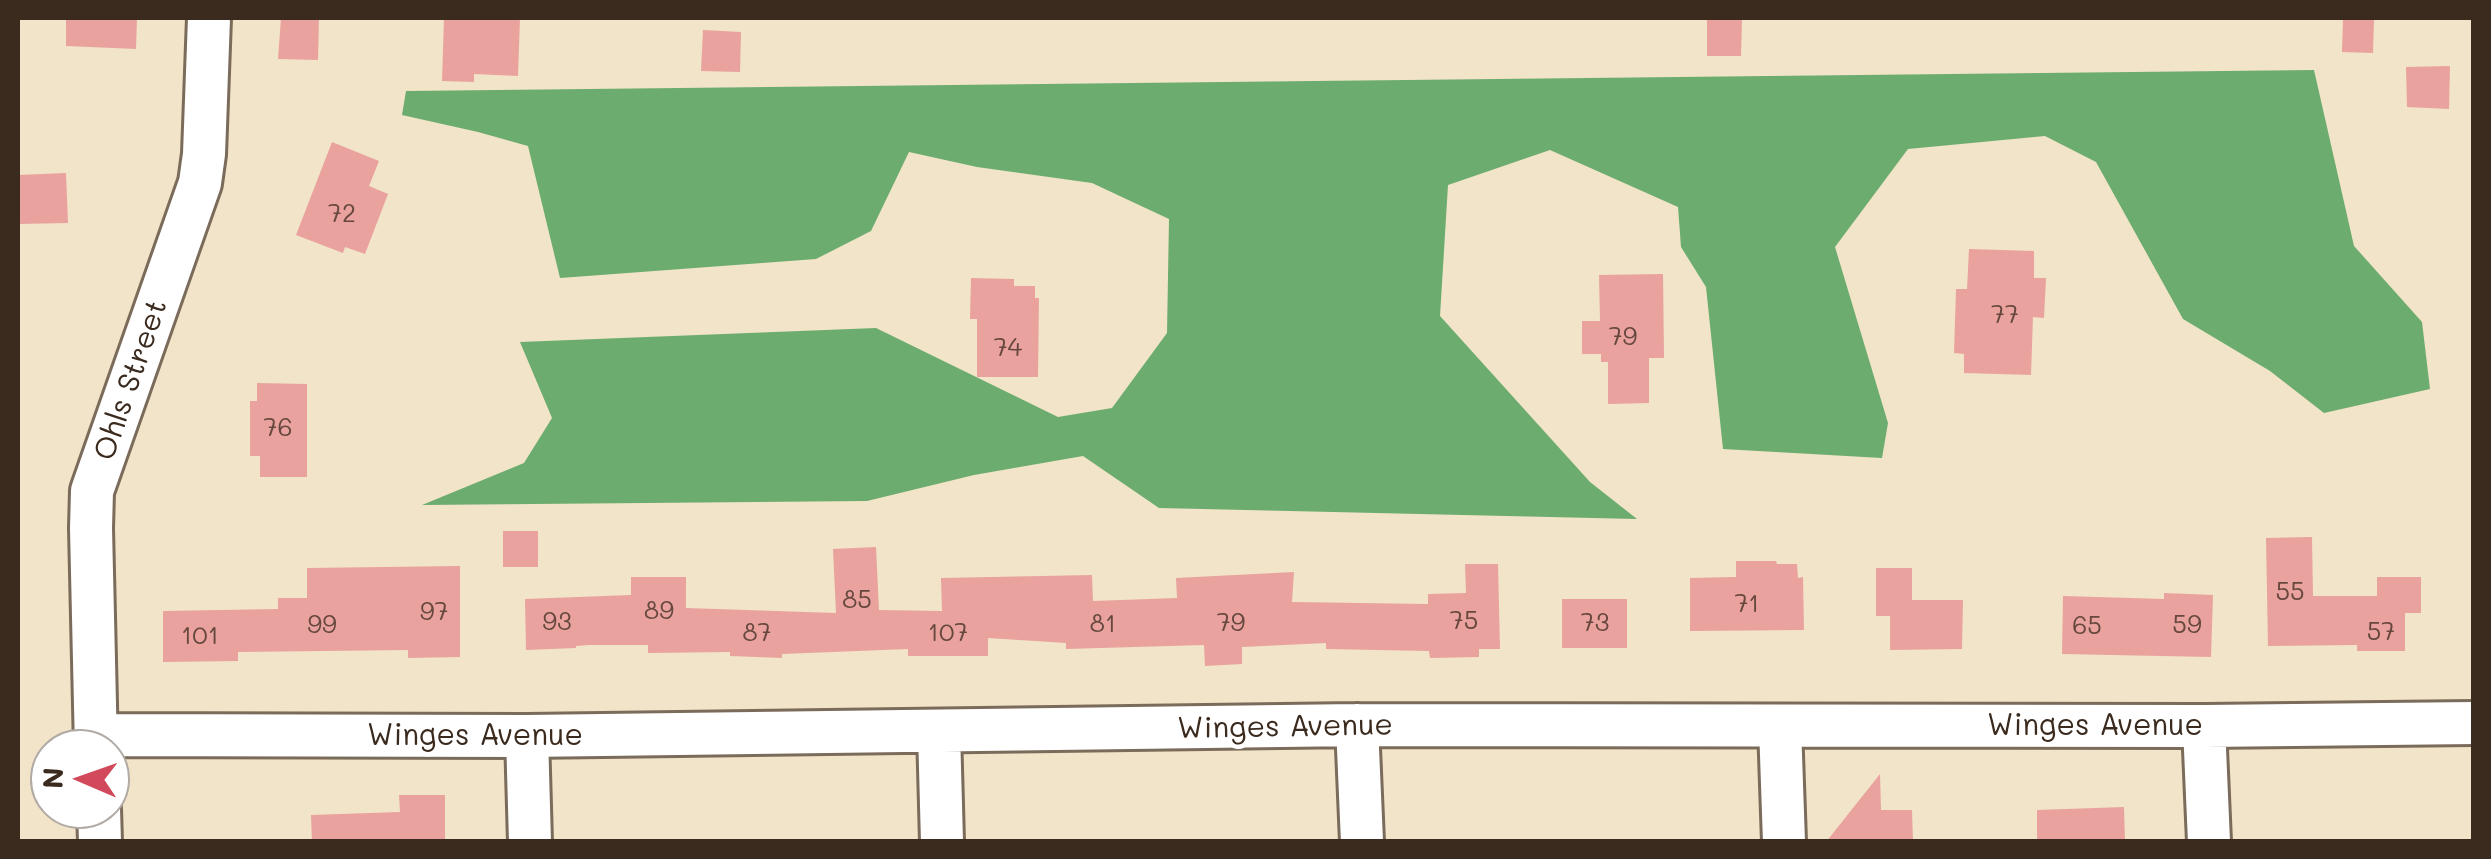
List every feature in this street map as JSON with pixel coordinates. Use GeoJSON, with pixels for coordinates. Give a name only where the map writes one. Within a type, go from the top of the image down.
{"type":"FeatureCollection","features":[{"type":"Feature","properties":{"kind":"street","name":"Ohls Street"},"geometry":{"type":"LineString","coordinates":[[96,729],[92,491],[200,184],[209,18]]}},
{"type":"Feature","properties":{"kind":"street","name":"Winges Avenue"},"geometry":{"type":"LineString","coordinates":[[130,742],[1357,725],[2474,723]]}},
{"type":"Feature","properties":{"kind":"street"},"geometry":{"type":"LineString","coordinates":[[1357,725],[1362,842]]}},
{"type":"Feature","properties":{"kind":"street"},"geometry":{"type":"LineString","coordinates":[[1780,726],[1784,842]]}},
{"type":"Feature","properties":{"kind":"street"},"geometry":{"type":"LineString","coordinates":[[2204,726],[2209,842]]}},
{"type":"Feature","properties":{"kind":"street"},"geometry":{"type":"LineString","coordinates":[[938,732],[942,842]]}},
{"type":"Feature","properties":{"kind":"street"},"geometry":{"type":"LineString","coordinates":[[526,736],[530,842]]}},
{"type":"Feature","properties":{"kind":"green space"},"geometry":{"type":"Polygon","coordinates":[[[2314,70],[2354,246],[2422,322],[2430,389],[2324,413],[2270,371],[2183,319],[2096,162],[2045,136],[1908,149],[1835,247],[1888,423],[1882,458],[1723,449],[1706,287],[1681,247],[1678,207],[1550,150],[1448,185],[1440,316],[1590,482],[1637,519],[1159,508],[1083,456],[974,475],[867,501],[422,505],[524,463],[552,418],[520,342],[876,328],[1058,417],[1112,408],[1167,333],[1169,219],[1092,183],[977,167],[909,152],[871,231],[816,259],[560,278],[528,146],[402,115],[406,91],[2314,70]]]}},
{"type":"Feature","properties":{"kind":"building"},"geometry":{"type":"Polygon","coordinates":[[[66,18],[137,18],[136,49],[66,46],[66,18]]]}},
{"type":"Feature","properties":{"kind":"building"},"geometry":{"type":"Polygon","coordinates":[[[281,18],[319,18],[318,60],[278,59],[281,18]]]}},
{"type":"Feature","properties":{"kind":"building"},"geometry":{"type":"Polygon","coordinates":[[[444,18],[520,18],[518,76],[474,74],[474,82],[442,81],[444,18]]]}},
{"type":"Feature","properties":{"kind":"building"},"geometry":{"type":"Polygon","coordinates":[[[1707,18],[1742,18],[1741,56],[1707,56],[1707,18]]]}},
{"type":"Feature","properties":{"kind":"building"},"geometry":{"type":"Polygon","coordinates":[[[2343,18],[2374,20],[2373,53],[2342,52],[2343,18]]]}},
{"type":"Feature","properties":{"kind":"building"},"geometry":{"type":"Polygon","coordinates":[[[703,30],[741,32],[740,72],[701,71],[703,30]]]}},
{"type":"Feature","properties":{"kind":"building"},"geometry":{"type":"Polygon","coordinates":[[[2450,66],[2449,109],[2407,107],[2406,67],[2450,66]]]}},
{"type":"Feature","properties":{"kind":"building"},"geometry":{"type":"Polygon","coordinates":[[[332,142],[379,161],[369,186],[388,194],[365,254],[345,247],[343,253],[296,235],[332,142]]]}},
{"type":"Feature","properties":{"kind":"building"},"geometry":{"type":"Polygon","coordinates":[[[66,173],[68,223],[18,224],[18,175],[66,173]]]}},
{"type":"Feature","properties":{"kind":"building"},"geometry":{"type":"Polygon","coordinates":[[[1969,249],[2034,251],[2034,278],[2046,278],[2044,318],[2033,317],[2031,375],[1964,373],[1964,354],[1954,353],[1956,289],[1967,289],[1969,249]]]}},
{"type":"Feature","properties":{"kind":"building"},"geometry":{"type":"Polygon","coordinates":[[[1663,274],[1664,358],[1649,358],[1649,403],[1608,404],[1608,362],[1601,362],[1601,354],[1582,354],[1582,321],[1600,321],[1599,275],[1663,274]]]}},
{"type":"Feature","properties":{"kind":"building"},"geometry":{"type":"Polygon","coordinates":[[[971,278],[1014,279],[1014,286],[1035,286],[1035,298],[1039,298],[1038,377],[977,377],[977,319],[970,319],[971,278]]]}},
{"type":"Feature","properties":{"kind":"building"},"geometry":{"type":"Polygon","coordinates":[[[257,383],[307,384],[307,477],[260,477],[260,456],[250,456],[250,401],[257,401],[257,383]]]}},
{"type":"Feature","properties":{"kind":"building"},"geometry":{"type":"Polygon","coordinates":[[[503,531],[538,531],[538,567],[503,567],[503,531]]]}},
{"type":"Feature","properties":{"kind":"building"},"geometry":{"type":"Polygon","coordinates":[[[2312,537],[2313,596],[2377,596],[2377,577],[2421,577],[2421,613],[2405,613],[2405,651],[2357,651],[2357,645],[2268,646],[2266,538],[2312,537]]]}},
{"type":"Feature","properties":{"kind":"building"},"geometry":{"type":"Polygon","coordinates":[[[876,547],[879,610],[942,611],[941,578],[1092,575],[1093,601],[1177,598],[1176,578],[1294,572],[1292,602],[1428,604],[1428,594],[1466,593],[1465,564],[1498,564],[1500,649],[1479,649],[1479,657],[1430,658],[1429,651],[1326,649],[1326,643],[1242,647],[1242,664],[1205,666],[1204,645],[1066,649],[1066,643],[988,638],[988,656],[908,656],[908,649],[782,654],[782,658],[730,656],[730,652],[648,653],[648,645],[526,650],[525,599],[631,595],[631,577],[686,577],[686,608],[836,613],[833,549],[876,547]]]}},
{"type":"Feature","properties":{"kind":"building"},"geometry":{"type":"Polygon","coordinates":[[[1736,561],[1797,564],[1798,578],[1803,577],[1804,630],[1690,631],[1690,578],[1736,577],[1736,561]]]}},
{"type":"Feature","properties":{"kind":"building"},"geometry":{"type":"Polygon","coordinates":[[[460,566],[460,657],[408,658],[408,650],[238,652],[238,661],[163,662],[163,611],[278,609],[278,598],[307,598],[307,568],[460,566]]]}},
{"type":"Feature","properties":{"kind":"building"},"geometry":{"type":"Polygon","coordinates":[[[1876,568],[1912,568],[1912,600],[1963,600],[1962,649],[1890,650],[1890,616],[1876,616],[1876,568]]]}},
{"type":"Feature","properties":{"kind":"building"},"geometry":{"type":"Polygon","coordinates":[[[2164,593],[2213,595],[2211,657],[2062,654],[2063,596],[2164,599],[2164,593]]]}},
{"type":"Feature","properties":{"kind":"building"},"geometry":{"type":"Polygon","coordinates":[[[1562,599],[1627,599],[1627,648],[1562,648],[1562,599]]]}},
{"type":"Feature","properties":{"kind":"building"},"geometry":{"type":"Polygon","coordinates":[[[1880,774],[1881,810],[1912,810],[1913,842],[1826,842],[1880,774]]]}},
{"type":"Feature","properties":{"kind":"building"},"geometry":{"type":"Polygon","coordinates":[[[399,795],[445,795],[445,842],[312,842],[311,815],[400,812],[399,795]]]}},
{"type":"Feature","properties":{"kind":"building"},"geometry":{"type":"Polygon","coordinates":[[[2124,807],[2125,842],[2037,842],[2037,810],[2124,807]]]}}]}
